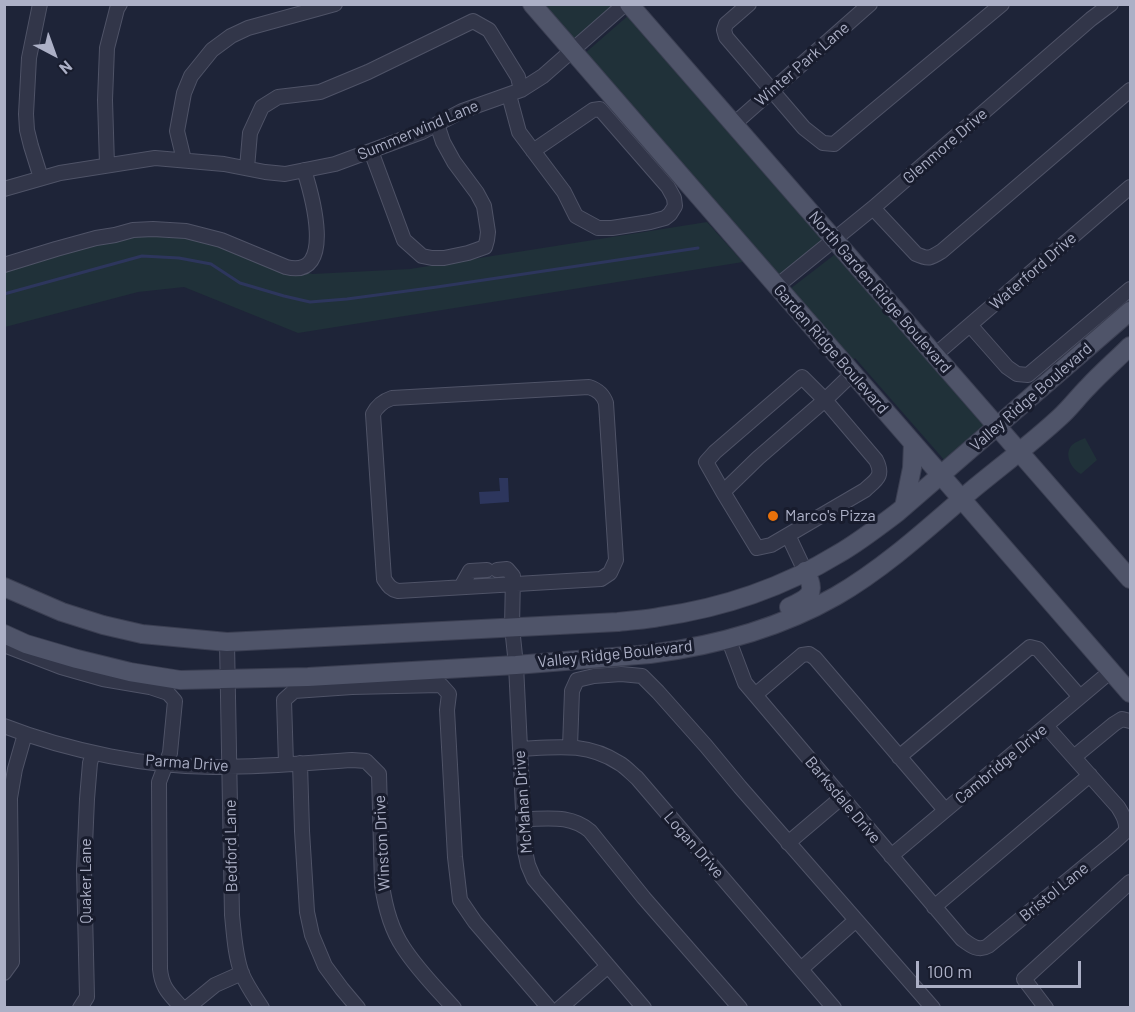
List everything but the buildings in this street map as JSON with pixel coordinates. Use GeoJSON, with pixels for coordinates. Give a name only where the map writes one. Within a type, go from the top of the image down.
{"type":"FeatureCollection","features":[{"type":"Feature","properties":{"kind":"main road","name":"Garden Ridge Boulevard"},"geometry":{"type":"LineString","coordinates":[[532,4],[1131,693]]}},
{"type":"Feature","properties":{"kind":"main road","name":"North Garden Ridge Boulevard"},"geometry":{"type":"LineString","coordinates":[[627,4],[1131,579]]}},
{"type":"Feature","properties":{"kind":"main road","name":"Valley Ridge Boulevard"},"geometry":{"type":"LineString","coordinates":[[4,587],[53,609],[103,625],[142,634],[227,642],[618,622],[660,617],[736,600],[805,572],[864,537],[904,507],[1131,311]]}},
{"type":"Feature","properties":{"kind":"main road","name":"Valley Ridge Boulevard"},"geometry":{"type":"LineString","coordinates":[[4,634],[26,644],[77,659],[130,672],[180,680],[308,677],[516,665],[650,654],[728,638],[781,622],[838,595],[885,563],[1061,416],[1131,346]]}},
{"type":"Feature","properties":{"kind":"main road"},"geometry":{"type":"LineString","coordinates":[[904,507],[912,468],[913,443]]}},
{"type":"Feature","properties":{"kind":"main road"},"geometry":{"type":"LineString","coordinates":[[753,630],[767,617],[807,598],[812,586],[805,572]]}},
{"type":"Feature","properties":{"kind":"street"},"geometry":{"type":"LineString","coordinates":[[40,4],[29,58],[26,114],[31,146],[41,178]]}},
{"type":"Feature","properties":{"kind":"street"},"geometry":{"type":"LineString","coordinates":[[107,165],[105,100],[107,48],[120,4]]}},
{"type":"Feature","properties":{"kind":"street"},"geometry":{"type":"LineString","coordinates":[[184,160],[177,131],[184,93],[191,76],[212,50],[231,36],[248,28],[335,4]]}},
{"type":"Feature","properties":{"kind":"street","name":"Summerwind Lane"},"geometry":{"type":"LineString","coordinates":[[4,189],[60,173],[155,158],[224,164],[285,174],[335,164],[422,132],[462,111],[515,92],[543,76],[627,4]]}},
{"type":"Feature","properties":{"kind":"street"},"geometry":{"type":"LineString","coordinates":[[749,4],[726,24],[724,30],[726,37],[804,128],[822,143],[834,144],[1002,4]]}},
{"type":"Feature","properties":{"kind":"street","name":"Winter Park Lane"},"geometry":{"type":"LineString","coordinates":[[734,124],[870,4]]}},
{"type":"Feature","properties":{"kind":"street","name":"Glenmore Drive"},"geometry":{"type":"LineString","coordinates":[[777,286],[834,241],[1091,19],[1112,4]]}},
{"type":"Feature","properties":{"kind":"street"},"geometry":{"type":"LineString","coordinates":[[247,168],[250,133],[262,107],[278,97],[320,92],[368,72],[474,21],[489,30],[518,77],[515,92],[519,132],[533,151],[564,192],[576,216],[598,228],[612,228],[664,218],[675,206],[674,198],[668,187],[600,109],[593,110],[533,151]]}},
{"type":"Feature","properties":{"kind":"street"},"geometry":{"type":"LineString","coordinates":[[873,208],[916,254],[932,258],[1131,90]]}},
{"type":"Feature","properties":{"kind":"street"},"geometry":{"type":"LineString","coordinates":[[371,151],[404,240],[422,256],[432,258],[458,256],[484,247],[488,232],[484,207],[477,193],[454,162],[443,142],[437,124]]}},
{"type":"Feature","properties":{"kind":"street"},"geometry":{"type":"LineString","coordinates":[[4,265],[96,238],[133,230],[174,229],[221,240],[294,269],[303,266],[314,256],[317,235],[317,221],[304,170]]}},
{"type":"Feature","properties":{"kind":"street","name":"Waterford Drive"},"geometry":{"type":"LineString","coordinates":[[935,355],[1131,187]]}},
{"type":"Feature","properties":{"kind":"street"},"geometry":{"type":"LineString","coordinates":[[970,325],[1007,367],[1017,374],[1028,375],[1131,289]]}},
{"type":"Feature","properties":{"kind":"street"},"geometry":{"type":"LineString","coordinates":[[723,492],[853,373]]}},
{"type":"Feature","properties":{"kind":"street"},"geometry":{"type":"LineString","coordinates":[[802,377],[825,400],[876,460],[880,469],[878,478],[865,490],[771,545],[757,548],[706,462],[802,377]]}},
{"type":"Feature","properties":{"kind":"street"},"geometry":{"type":"LineString","coordinates":[[594,388],[602,394],[606,403],[616,560],[612,569],[601,579],[461,587],[398,591],[388,586],[384,579],[373,414],[375,410],[392,398],[594,388]]}},
{"type":"Feature","properties":{"kind":"street"},"geometry":{"type":"LineString","coordinates":[[788,535],[805,572]]}},
{"type":"Feature","properties":{"kind":"street"},"geometry":{"type":"LineString","coordinates":[[461,587],[470,571],[507,569],[513,576],[513,584]]}},
{"type":"Feature","properties":{"kind":"street","name":"McMahan Drive"},"geometry":{"type":"LineString","coordinates":[[513,584],[512,627],[525,851],[528,866],[534,879],[644,1008]]}},
{"type":"Feature","properties":{"kind":"street","name":"Barksdale Drive"},"geometry":{"type":"LineString","coordinates":[[728,638],[745,683],[755,696],[962,939],[976,948]]}},
{"type":"Feature","properties":{"kind":"street","name":"Bedford Lane"},"geometry":{"type":"LineString","coordinates":[[227,642],[232,915],[237,955],[242,973],[262,1008]]}},
{"type":"Feature","properties":{"kind":"street"},"geometry":{"type":"LineString","coordinates":[[4,645],[61,667],[103,679],[150,687],[168,693],[175,701],[170,753],[159,782],[160,969],[161,982],[182,1008]]}},
{"type":"Feature","properties":{"kind":"street"},"geometry":{"type":"LineString","coordinates":[[899,757],[1030,646],[1038,649],[1080,697]]}},
{"type":"Feature","properties":{"kind":"street"},"geometry":{"type":"LineString","coordinates":[[755,696],[802,655],[809,654],[815,658],[945,810]]}},
{"type":"Feature","properties":{"kind":"street","name":"Cambridge Drive"},"geometry":{"type":"LineString","coordinates":[[891,856],[1111,670]]}},
{"type":"Feature","properties":{"kind":"street"},"geometry":{"type":"LineString","coordinates":[[570,747],[572,691],[577,680],[621,674],[642,676],[706,746],[933,1008]]}},
{"type":"Feature","properties":{"kind":"street"},"geometry":{"type":"LineString","coordinates":[[358,1008],[325,966],[312,935],[307,912],[302,831],[284,700],[294,691],[441,685],[449,694],[447,710],[455,857],[460,900],[475,922],[549,1008]]}},
{"type":"Feature","properties":{"kind":"street"},"geometry":{"type":"LineString","coordinates":[[1074,757],[1114,724],[1122,719],[1131,721]]}},
{"type":"Feature","properties":{"kind":"street","name":"Parma Drive"},"geometry":{"type":"LineString","coordinates":[[4,726],[93,753],[166,765],[230,767],[352,760],[366,761],[372,766]]}},
{"type":"Feature","properties":{"kind":"street"},"geometry":{"type":"LineString","coordinates":[[1046,726],[1127,818]]}},
{"type":"Feature","properties":{"kind":"street"},"geometry":{"type":"LineString","coordinates":[[4,973],[12,962],[10,798],[25,734]]}},
{"type":"Feature","properties":{"kind":"street","name":"Logan Drive"},"geometry":{"type":"LineString","coordinates":[[520,749],[570,747],[587,749],[620,764],[637,778],[834,1008]]}},
{"type":"Feature","properties":{"kind":"street","name":"Quaker Lane"},"geometry":{"type":"LineString","coordinates":[[80,1008],[87,997],[84,869],[87,799],[93,753]]}},
{"type":"Feature","properties":{"kind":"street","name":"Winston Drive"},"geometry":{"type":"LineString","coordinates":[[372,766],[379,774],[382,885],[390,916],[402,946],[418,968],[454,1008]]}},
{"type":"Feature","properties":{"kind":"street"},"geometry":{"type":"LineString","coordinates":[[934,907],[1090,775]]}},
{"type":"Feature","properties":{"kind":"street"},"geometry":{"type":"LineString","coordinates":[[788,843],[841,798]]}},
{"type":"Feature","properties":{"kind":"street","name":"Bristol Lane"},"geometry":{"type":"LineString","coordinates":[[976,948],[982,949],[988,946],[1113,843],[1126,831],[1127,818]]}},
{"type":"Feature","properties":{"kind":"street"},"geometry":{"type":"LineString","coordinates":[[523,819],[570,819],[590,831],[644,898],[740,1008]]}},
{"type":"Feature","properties":{"kind":"street"},"geometry":{"type":"LineString","coordinates":[[1046,1008],[1024,980],[1131,882]]}},
{"type":"Feature","properties":{"kind":"street"},"geometry":{"type":"LineString","coordinates":[[801,969],[856,920]]}},
{"type":"Feature","properties":{"kind":"street"},"geometry":{"type":"LineString","coordinates":[[560,1008],[608,966]]}},
{"type":"Feature","properties":{"kind":"street"},"geometry":{"type":"LineString","coordinates":[[187,1008],[215,985],[242,973]]}},
{"type":"Feature","properties":{"kind":"shaded area"},"geometry":{"type":"Polygon","coordinates":[[[541,5],[616,5],[573,41],[541,5]]]}},
{"type":"Feature","properties":{"kind":"shaded area"},"geometry":{"type":"Polygon","coordinates":[[[630,14],[826,238],[779,276],[584,54],[630,14]]]}},
{"type":"Feature","properties":{"kind":"shaded area"},"geometry":{"type":"Polygon","coordinates":[[[707,222],[743,262],[298,333],[184,287],[138,292],[5,327],[5,268],[131,234],[177,233],[235,247],[312,274],[410,269],[707,222]]]}},
{"type":"Feature","properties":{"kind":"shaded area"},"geometry":{"type":"Polygon","coordinates":[[[838,252],[989,425],[946,462],[855,358],[852,361],[790,289],[838,252]]]}},
{"type":"Feature","properties":{"kind":"shaded area"},"geometry":{"type":"Polygon","coordinates":[[[1085,438],[1097,460],[1081,474],[1072,465],[1068,453],[1072,445],[1085,438]]]}},
{"type":"Feature","properties":{"kind":"water"},"geometry":{"type":"Polygon","coordinates":[[[499,478],[508,478],[509,502],[480,504],[479,492],[500,491],[499,478]]]}},
{"type":"Feature","properties":{"kind":"waterway"},"geometry":{"type":"LineString","coordinates":[[4,294],[142,256],[179,258],[211,264],[240,283],[310,302],[437,287],[698,248]]}},
{"type":"Feature","properties":{"kind":"place","name":"Marco's Pizza"},"geometry":{"type":"Point","coordinates":[773,516]}}]}
